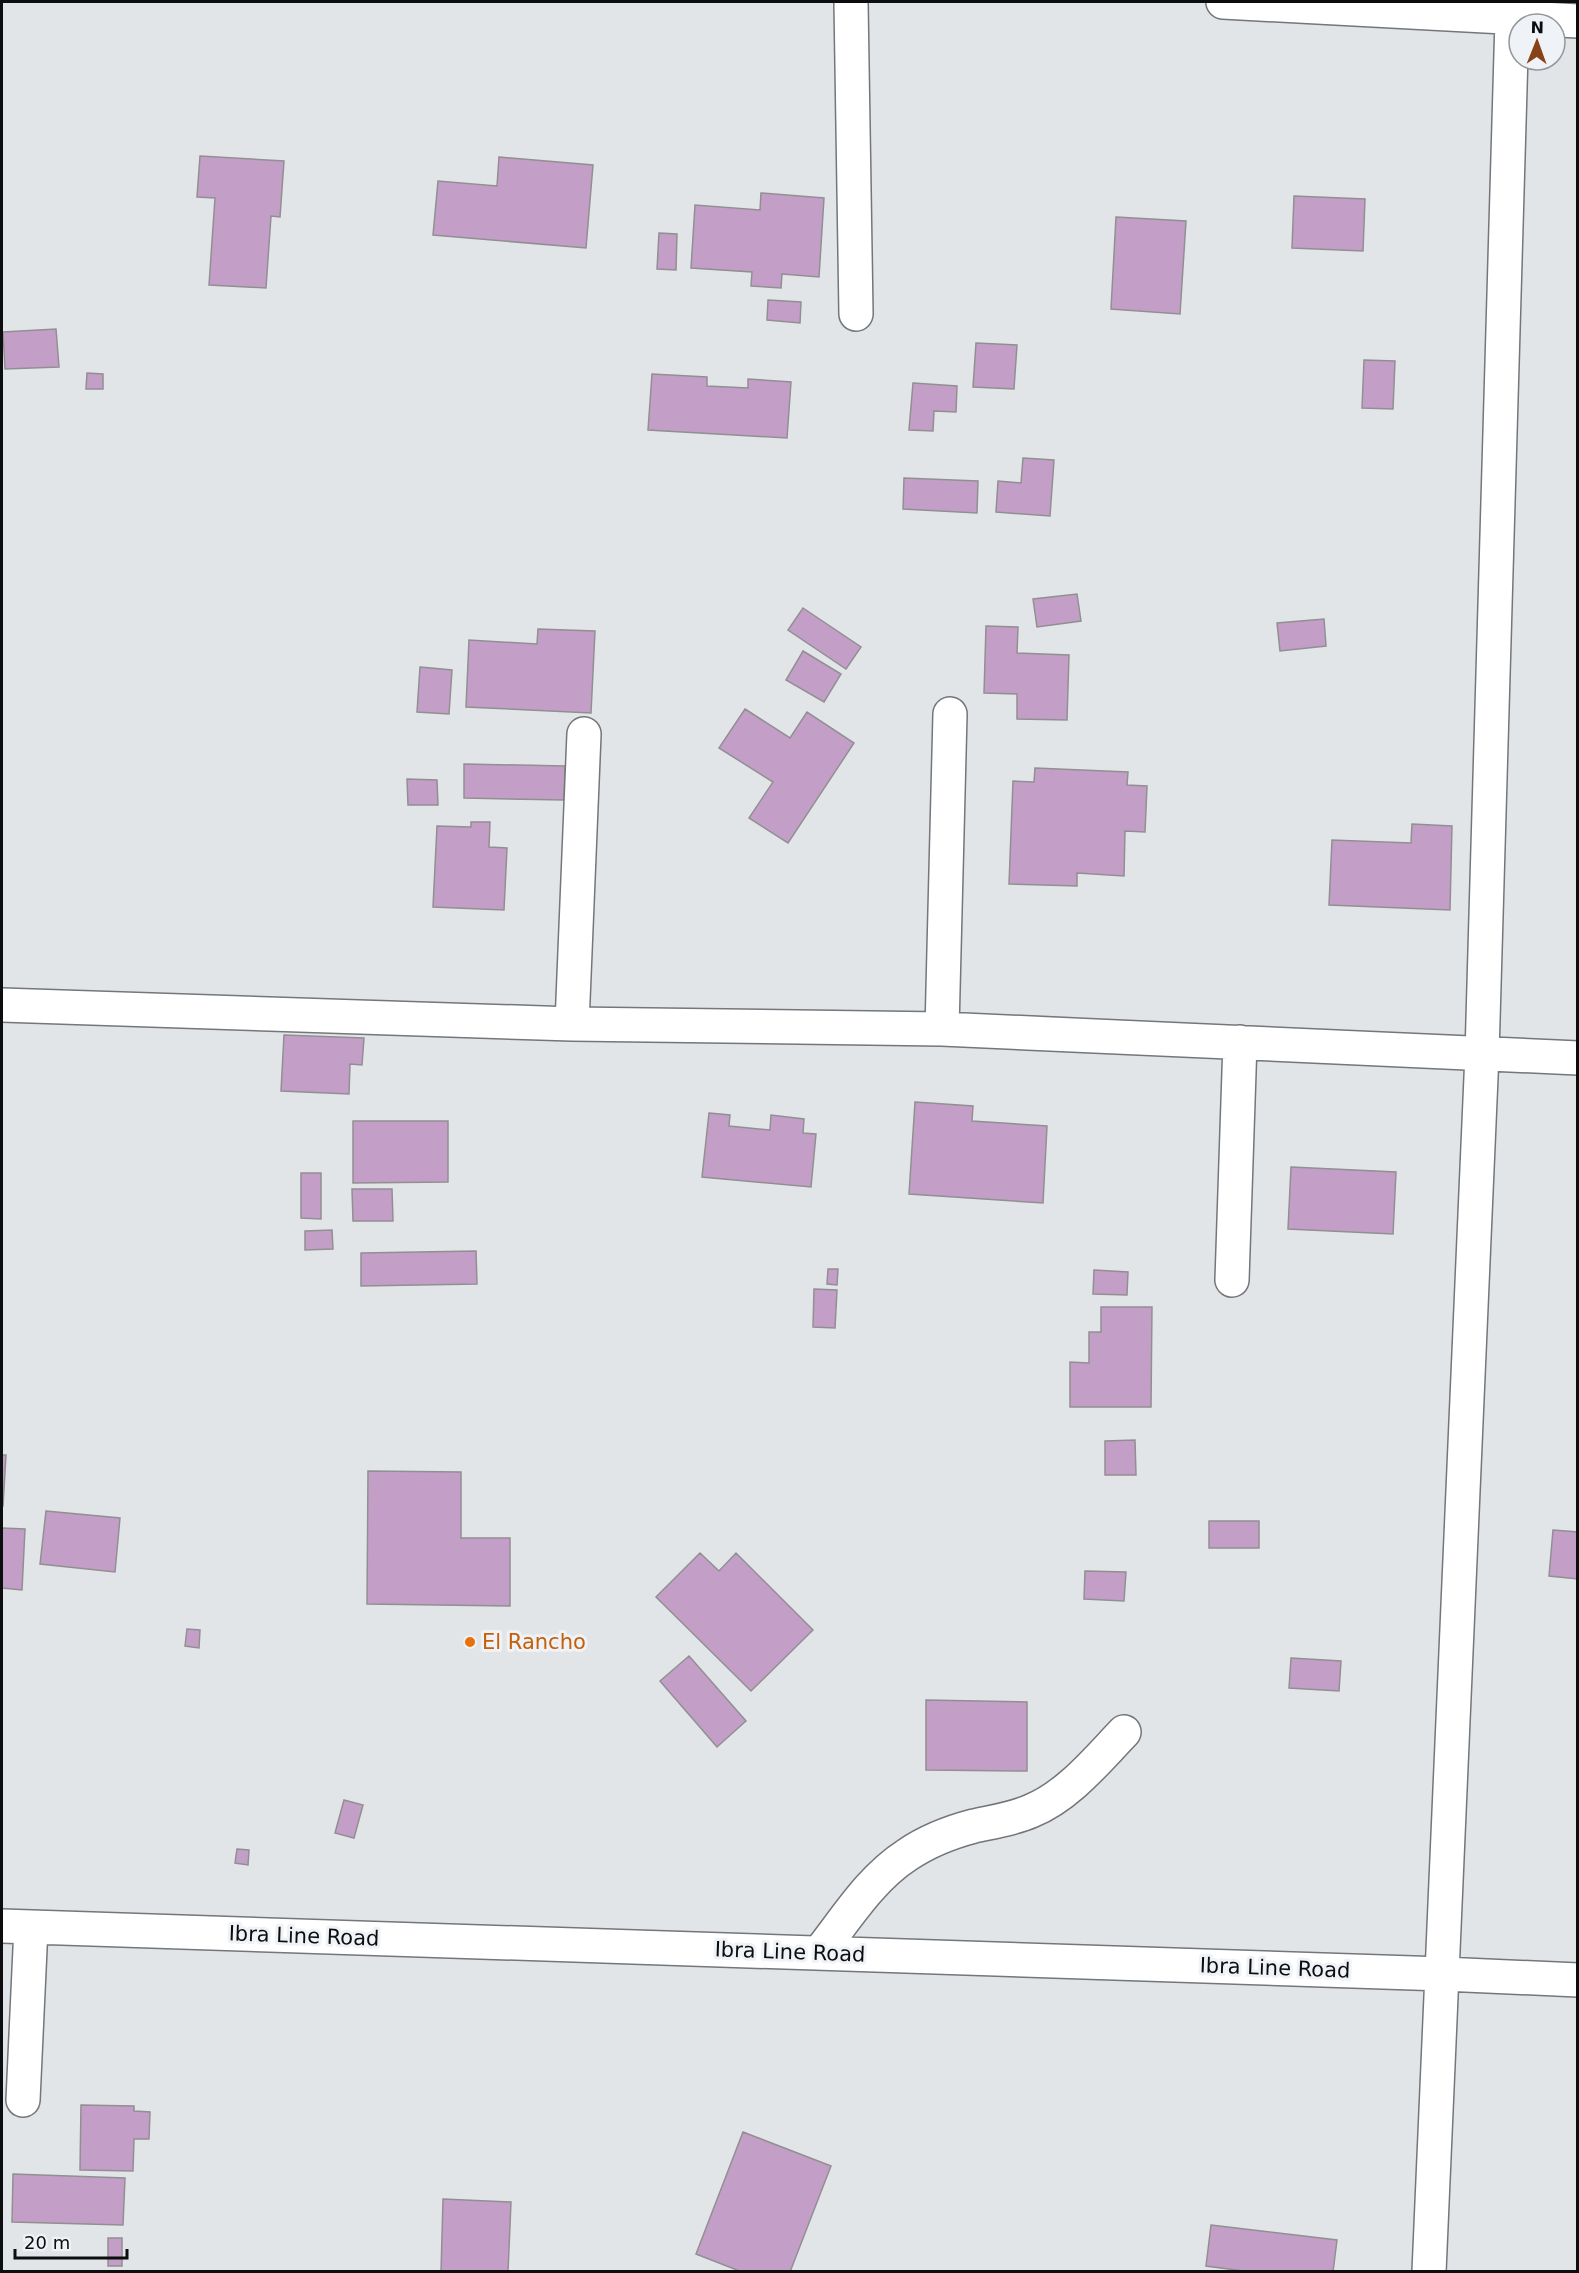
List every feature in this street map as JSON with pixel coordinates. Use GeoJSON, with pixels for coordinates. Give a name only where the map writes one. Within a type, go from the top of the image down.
{"type":"FeatureCollection","features":[{"type":"Feature","properties":{"kind":"street"},"geometry":{"type":"LineString","coordinates":[[851,2],[856,314]]}},
{"type":"Feature","properties":{"kind":"street"},"geometry":{"type":"LineString","coordinates":[[1223,2],[1507,19]]}},
{"type":"Feature","properties":{"kind":"street"},"geometry":{"type":"LineString","coordinates":[[1429,2271],[1482,1054],[1510,72]]}},
{"type":"Feature","properties":{"kind":"street"},"geometry":{"type":"LineString","coordinates":[[942,1029],[950,714]]}},
{"type":"Feature","properties":{"kind":"street"},"geometry":{"type":"LineString","coordinates":[[572,1024],[584,734]]}},
{"type":"Feature","properties":{"kind":"street"},"geometry":{"type":"LineString","coordinates":[[2,1005],[572,1024],[942,1029],[1578,1058]]}},
{"type":"Feature","properties":{"kind":"street"},"geometry":{"type":"LineString","coordinates":[[1232,1280],[1240,1042]]}},
{"type":"Feature","properties":{"kind":"street"},"geometry":{"type":"LineString","coordinates":[[819,1953],[875,1881],[908,1854],[949,1835],[1024,1814],[1046,1804],[1081,1776],[1124,1732]]}},
{"type":"Feature","properties":{"kind":"street"},"geometry":{"type":"LineString","coordinates":[[16,1927],[23,2100]]}},
{"type":"Feature","properties":{"kind":"street","name":"Ibra Line Road"},"geometry":{"type":"LineString","coordinates":[[16,1927],[1578,1980]]}},
{"type":"Feature","properties":{"kind":"building"},"geometry":{"type":"Polygon","coordinates":[[[200,156],[284,161],[280,217],[271,216],[266,288],[209,285],[215,198],[197,197],[200,156]]]}},
{"type":"Feature","properties":{"kind":"building"},"geometry":{"type":"Polygon","coordinates":[[[499,157],[593,165],[586,248],[433,235],[438,181],[497,186],[499,157]]]}},
{"type":"Feature","properties":{"kind":"building"},"geometry":{"type":"Polygon","coordinates":[[[761,193],[824,198],[819,277],[782,274],[781,288],[751,286],[752,272],[691,268],[695,205],[760,210],[761,193]]]}},
{"type":"Feature","properties":{"kind":"building"},"geometry":{"type":"Polygon","coordinates":[[[1294,196],[1365,199],[1363,251],[1292,248],[1294,196]]]}},
{"type":"Feature","properties":{"kind":"building"},"geometry":{"type":"Polygon","coordinates":[[[1116,217],[1186,221],[1180,314],[1111,309],[1116,217]]]}},
{"type":"Feature","properties":{"kind":"building"},"geometry":{"type":"Polygon","coordinates":[[[659,233],[677,234],[676,270],[657,269],[659,233]]]}},
{"type":"Feature","properties":{"kind":"building"},"geometry":{"type":"Polygon","coordinates":[[[768,300],[801,302],[800,323],[767,320],[768,300]]]}},
{"type":"Feature","properties":{"kind":"building"},"geometry":{"type":"Polygon","coordinates":[[[56,329],[59,367],[5,369],[3,332],[56,329]]]}},
{"type":"Feature","properties":{"kind":"building"},"geometry":{"type":"Polygon","coordinates":[[[976,343],[1017,345],[1014,389],[973,387],[976,343]]]}},
{"type":"Feature","properties":{"kind":"building"},"geometry":{"type":"Polygon","coordinates":[[[1364,360],[1395,361],[1393,409],[1362,408],[1364,360]]]}},
{"type":"Feature","properties":{"kind":"building"},"geometry":{"type":"Polygon","coordinates":[[[87,373],[103,374],[103,389],[86,389],[87,373]]]}},
{"type":"Feature","properties":{"kind":"building"},"geometry":{"type":"Polygon","coordinates":[[[652,374],[707,377],[707,386],[748,388],[748,379],[791,382],[787,438],[648,430],[652,374]]]}},
{"type":"Feature","properties":{"kind":"building"},"geometry":{"type":"Polygon","coordinates":[[[913,383],[957,386],[956,412],[934,411],[933,431],[909,430],[913,383]]]}},
{"type":"Feature","properties":{"kind":"building"},"geometry":{"type":"Polygon","coordinates":[[[1023,458],[1054,460],[1050,516],[996,512],[998,481],[1021,483],[1023,458]]]}},
{"type":"Feature","properties":{"kind":"building"},"geometry":{"type":"Polygon","coordinates":[[[904,478],[978,481],[977,513],[903,509],[904,478]]]}},
{"type":"Feature","properties":{"kind":"building"},"geometry":{"type":"Polygon","coordinates":[[[1077,594],[1081,621],[1037,627],[1033,599],[1077,594]]]}},
{"type":"Feature","properties":{"kind":"building"},"geometry":{"type":"Polygon","coordinates":[[[803,608],[861,647],[846,669],[788,630],[803,608]]]}},
{"type":"Feature","properties":{"kind":"building"},"geometry":{"type":"Polygon","coordinates":[[[1324,619],[1326,646],[1280,651],[1277,623],[1324,619]]]}},
{"type":"Feature","properties":{"kind":"building"},"geometry":{"type":"Polygon","coordinates":[[[986,626],[1018,627],[1017,653],[1069,655],[1067,720],[1017,719],[1017,694],[984,693],[986,626]]]}},
{"type":"Feature","properties":{"kind":"building"},"geometry":{"type":"Polygon","coordinates":[[[538,629],[595,631],[591,713],[466,707],[469,640],[537,644],[538,629]]]}},
{"type":"Feature","properties":{"kind":"building"},"geometry":{"type":"Polygon","coordinates":[[[803,651],[841,674],[824,702],[786,680],[803,651]]]}},
{"type":"Feature","properties":{"kind":"building"},"geometry":{"type":"Polygon","coordinates":[[[420,667],[452,670],[449,714],[417,712],[420,667]]]}},
{"type":"Feature","properties":{"kind":"building"},"geometry":{"type":"Polygon","coordinates":[[[745,709],[790,738],[807,712],[854,743],[788,843],[749,818],[773,782],[719,748],[745,709]]]}},
{"type":"Feature","properties":{"kind":"building"},"geometry":{"type":"Polygon","coordinates":[[[464,764],[565,766],[564,800],[464,798],[464,764]]]}},
{"type":"Feature","properties":{"kind":"building"},"geometry":{"type":"Polygon","coordinates":[[[1035,768],[1128,772],[1127,785],[1147,786],[1145,832],[1125,831],[1124,876],[1077,873],[1077,886],[1009,884],[1013,781],[1034,782],[1035,768]]]}},
{"type":"Feature","properties":{"kind":"building"},"geometry":{"type":"Polygon","coordinates":[[[407,779],[437,780],[438,805],[408,805],[407,779]]]}},
{"type":"Feature","properties":{"kind":"building"},"geometry":{"type":"Polygon","coordinates":[[[471,822],[490,822],[489,847],[507,848],[504,910],[433,907],[437,826],[471,827],[471,822]]]}},
{"type":"Feature","properties":{"kind":"building"},"geometry":{"type":"Polygon","coordinates":[[[1412,824],[1452,826],[1450,910],[1329,905],[1332,840],[1411,843],[1412,824]]]}},
{"type":"Feature","properties":{"kind":"building"},"geometry":{"type":"Polygon","coordinates":[[[284,1035],[364,1038],[362,1065],[350,1064],[349,1094],[281,1091],[284,1035]]]}},
{"type":"Feature","properties":{"kind":"building"},"geometry":{"type":"Polygon","coordinates":[[[915,1102],[973,1106],[972,1121],[1047,1126],[1043,1203],[909,1194],[915,1102]]]}},
{"type":"Feature","properties":{"kind":"building"},"geometry":{"type":"Polygon","coordinates":[[[709,1113],[730,1115],[729,1126],[770,1130],[771,1115],[804,1119],[803,1133],[816,1134],[811,1187],[702,1177],[709,1113]]]}},
{"type":"Feature","properties":{"kind":"building"},"geometry":{"type":"Polygon","coordinates":[[[353,1121],[448,1121],[448,1182],[353,1183],[353,1121]]]}},
{"type":"Feature","properties":{"kind":"building"},"geometry":{"type":"Polygon","coordinates":[[[1291,1167],[1396,1172],[1393,1234],[1288,1229],[1291,1167]]]}},
{"type":"Feature","properties":{"kind":"building"},"geometry":{"type":"Polygon","coordinates":[[[301,1173],[321,1173],[321,1219],[301,1218],[301,1173]]]}},
{"type":"Feature","properties":{"kind":"building"},"geometry":{"type":"Polygon","coordinates":[[[352,1189],[392,1189],[393,1221],[353,1221],[352,1189]]]}},
{"type":"Feature","properties":{"kind":"building"},"geometry":{"type":"Polygon","coordinates":[[[332,1230],[333,1249],[305,1250],[305,1231],[332,1230]]]}},
{"type":"Feature","properties":{"kind":"building"},"geometry":{"type":"Polygon","coordinates":[[[476,1251],[477,1284],[361,1286],[361,1253],[476,1251]]]}},
{"type":"Feature","properties":{"kind":"building"},"geometry":{"type":"Polygon","coordinates":[[[828,1269],[838,1269],[837,1285],[827,1284],[828,1269]]]}},
{"type":"Feature","properties":{"kind":"building"},"geometry":{"type":"Polygon","coordinates":[[[1094,1270],[1128,1272],[1127,1295],[1093,1294],[1094,1270]]]}},
{"type":"Feature","properties":{"kind":"building"},"geometry":{"type":"Polygon","coordinates":[[[814,1289],[837,1290],[835,1328],[813,1327],[814,1289]]]}},
{"type":"Feature","properties":{"kind":"building"},"geometry":{"type":"Polygon","coordinates":[[[1101,1307],[1152,1307],[1151,1407],[1070,1407],[1070,1362],[1089,1363],[1089,1332],[1101,1332],[1101,1307]]]}},
{"type":"Feature","properties":{"kind":"building"},"geometry":{"type":"Polygon","coordinates":[[[1135,1440],[1136,1475],[1105,1475],[1105,1441],[1135,1440]]]}},
{"type":"Feature","properties":{"kind":"building"},"geometry":{"type":"Polygon","coordinates":[[[2,1455],[6,1455],[3,1506],[2,1506],[2,1455]]]}},
{"type":"Feature","properties":{"kind":"building"},"geometry":{"type":"Polygon","coordinates":[[[368,1471],[461,1472],[461,1538],[510,1538],[510,1606],[367,1604],[368,1471]]]}},
{"type":"Feature","properties":{"kind":"building"},"geometry":{"type":"Polygon","coordinates":[[[46,1511],[120,1518],[115,1572],[40,1564],[46,1511]]]}},
{"type":"Feature","properties":{"kind":"building"},"geometry":{"type":"Polygon","coordinates":[[[1209,1521],[1259,1521],[1259,1548],[1209,1548],[1209,1521]]]}},
{"type":"Feature","properties":{"kind":"building"},"geometry":{"type":"Polygon","coordinates":[[[2,1528],[25,1529],[22,1590],[2,1588],[2,1528]]]}},
{"type":"Feature","properties":{"kind":"building"},"geometry":{"type":"Polygon","coordinates":[[[1553,1530],[1578,1532],[1578,1579],[1549,1576],[1553,1530]]]}},
{"type":"Feature","properties":{"kind":"building"},"geometry":{"type":"Polygon","coordinates":[[[700,1553],[719,1571],[736,1553],[813,1630],[751,1691],[656,1597],[700,1553]]]}},
{"type":"Feature","properties":{"kind":"building"},"geometry":{"type":"Polygon","coordinates":[[[1085,1571],[1126,1572],[1124,1601],[1084,1599],[1085,1571]]]}},
{"type":"Feature","properties":{"kind":"building"},"geometry":{"type":"Polygon","coordinates":[[[187,1629],[200,1630],[199,1648],[185,1646],[187,1629]]]}},
{"type":"Feature","properties":{"kind":"building"},"geometry":{"type":"Polygon","coordinates":[[[689,1656],[746,1721],[717,1747],[660,1681],[689,1656]]]}},
{"type":"Feature","properties":{"kind":"building"},"geometry":{"type":"Polygon","coordinates":[[[1291,1658],[1341,1661],[1339,1691],[1289,1688],[1291,1658]]]}},
{"type":"Feature","properties":{"kind":"building"},"geometry":{"type":"Polygon","coordinates":[[[926,1700],[1027,1702],[1027,1771],[926,1770],[926,1700]]]}},
{"type":"Feature","properties":{"kind":"building"},"geometry":{"type":"Polygon","coordinates":[[[344,1800],[363,1805],[354,1838],[335,1833],[344,1800]]]}},
{"type":"Feature","properties":{"kind":"building"},"geometry":{"type":"Polygon","coordinates":[[[237,1849],[249,1850],[248,1865],[235,1863],[237,1849]]]}},
{"type":"Feature","properties":{"kind":"building"},"geometry":{"type":"Polygon","coordinates":[[[81,2105],[134,2106],[134,2111],[150,2112],[149,2139],[134,2139],[133,2171],[80,2170],[81,2105]]]}},
{"type":"Feature","properties":{"kind":"building"},"geometry":{"type":"Polygon","coordinates":[[[743,2132],[831,2166],[790,2272],[742,2272],[696,2254],[743,2132]]]}},
{"type":"Feature","properties":{"kind":"building"},"geometry":{"type":"Polygon","coordinates":[[[13,2174],[125,2178],[123,2225],[12,2222],[13,2174]]]}},
{"type":"Feature","properties":{"kind":"building"},"geometry":{"type":"Polygon","coordinates":[[[443,2199],[511,2202],[508,2272],[441,2272],[443,2199]]]}},
{"type":"Feature","properties":{"kind":"building"},"geometry":{"type":"Polygon","coordinates":[[[1211,2225],[1337,2240],[1333,2272],[1251,2272],[1206,2266],[1211,2225]]]}},
{"type":"Feature","properties":{"kind":"building"},"geometry":{"type":"Polygon","coordinates":[[[108,2238],[122,2238],[122,2266],[108,2266],[108,2238]]]}},
{"type":"Feature","properties":{"kind":"place","name":"El Rancho"},"geometry":{"type":"Point","coordinates":[470,1642]}}]}
